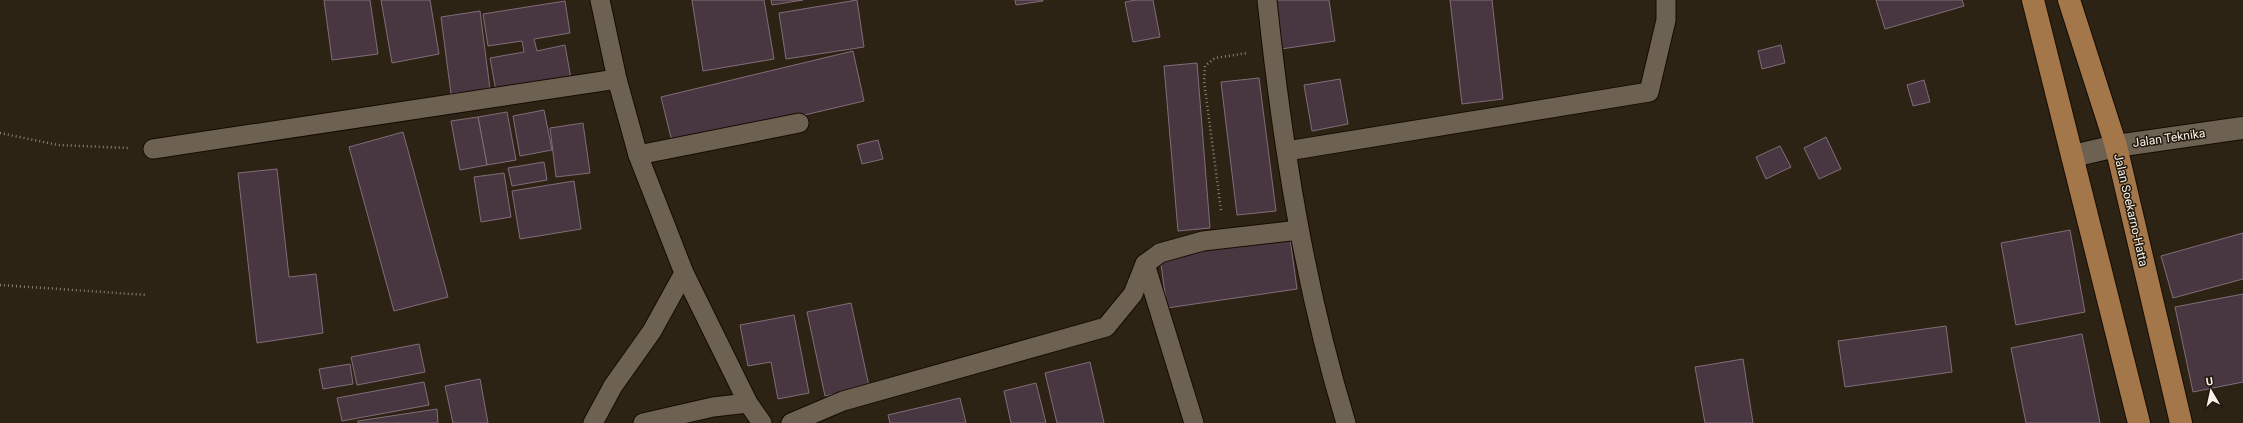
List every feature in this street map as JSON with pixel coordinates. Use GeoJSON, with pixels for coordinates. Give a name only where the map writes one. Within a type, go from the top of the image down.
{"type":"FeatureCollection","features":[{"type":"Feature","properties":{"kind":"main road"},"geometry":{"type":"LineString","coordinates":[[2033,0],[2139,423]]}},
{"type":"Feature","properties":{"kind":"main road","name":"Jalan Soekarno-Hatta"},"geometry":{"type":"LineString","coordinates":[[2069,0],[2116,146],[2181,423]]}},
{"type":"Feature","properties":{"kind":"street","name":"Jalan Teknika"},"geometry":{"type":"LineString","coordinates":[[2073,156],[2116,146],[2243,128]]}},
{"type":"Feature","properties":{"kind":"lane"},"geometry":{"type":"LineString","coordinates":[[600,0],[618,80],[638,155],[684,273],[748,403],[762,423]]}},
{"type":"Feature","properties":{"kind":"lane"},"geometry":{"type":"LineString","coordinates":[[1267,0],[1272,49],[1299,230],[1323,342],[1346,423]]}},
{"type":"Feature","properties":{"kind":"lane"},"geometry":{"type":"LineString","coordinates":[[1287,151],[1650,92],[1666,20],[1666,0]]}},
{"type":"Feature","properties":{"kind":"lane"},"geometry":{"type":"LineString","coordinates":[[153,149],[618,80]]}},
{"type":"Feature","properties":{"kind":"lane"},"geometry":{"type":"LineString","coordinates":[[638,155],[799,123]]}},
{"type":"Feature","properties":{"kind":"lane"},"geometry":{"type":"LineString","coordinates":[[791,423],[843,401],[1106,327],[1133,294],[1146,264],[1160,253],[1203,241],[1299,230]]}},
{"type":"Feature","properties":{"kind":"lane"},"geometry":{"type":"LineString","coordinates":[[1146,264],[1194,423]]}},
{"type":"Feature","properties":{"kind":"lane"},"geometry":{"type":"LineString","coordinates":[[593,423],[612,386],[652,331],[684,273]]}},
{"type":"Feature","properties":{"kind":"lane"},"geometry":{"type":"LineString","coordinates":[[643,423],[713,407],[748,403]]}},
{"type":"Feature","properties":{"kind":"path"},"geometry":{"type":"LineString","coordinates":[[1221,210],[1204,81],[1205,66],[1215,58],[1272,49]]}},
{"type":"Feature","properties":{"kind":"path"},"geometry":{"type":"LineString","coordinates":[[0,133],[58,145],[153,149]]}},
{"type":"Feature","properties":{"kind":"path"},"geometry":{"type":"LineString","coordinates":[[0,284],[147,295]]}},
{"type":"Feature","properties":{"kind":"building"},"geometry":{"type":"Polygon","coordinates":[[[324,0],[370,0],[378,54],[332,60],[324,0]]]}},
{"type":"Feature","properties":{"kind":"building"},"geometry":{"type":"Polygon","coordinates":[[[381,0],[430,0],[439,54],[392,63],[381,0]]]}},
{"type":"Feature","properties":{"kind":"building"},"geometry":{"type":"Polygon","coordinates":[[[692,0],[764,0],[774,59],[703,71],[692,0]]]}},
{"type":"Feature","properties":{"kind":"building"},"geometry":{"type":"Polygon","coordinates":[[[771,0],[803,0],[772,5],[771,0]]]}},
{"type":"Feature","properties":{"kind":"building"},"geometry":{"type":"Polygon","coordinates":[[[857,0],[864,47],[786,59],[779,13],[857,0]]]}},
{"type":"Feature","properties":{"kind":"building"},"geometry":{"type":"Polygon","coordinates":[[[1015,0],[1043,0],[1043,1],[1016,5],[1015,0]]]}},
{"type":"Feature","properties":{"kind":"building"},"geometry":{"type":"Polygon","coordinates":[[[1136,0],[1153,0],[1160,37],[1133,42],[1125,2],[1136,0]]]}},
{"type":"Feature","properties":{"kind":"building"},"geometry":{"type":"Polygon","coordinates":[[[1275,0],[1329,0],[1335,41],[1281,49],[1275,0]]]}},
{"type":"Feature","properties":{"kind":"building"},"geometry":{"type":"Polygon","coordinates":[[[1450,0],[1492,0],[1503,99],[1462,104],[1450,0]]]}},
{"type":"Feature","properties":{"kind":"building"},"geometry":{"type":"Polygon","coordinates":[[[1876,0],[1962,0],[1964,6],[1885,29],[1876,0]]]}},
{"type":"Feature","properties":{"kind":"building"},"geometry":{"type":"Polygon","coordinates":[[[565,1],[570,33],[534,39],[537,51],[565,45],[571,79],[496,91],[490,58],[524,52],[522,41],[488,46],[483,14],[565,1]]]}},
{"type":"Feature","properties":{"kind":"building"},"geometry":{"type":"Polygon","coordinates":[[[480,11],[490,89],[451,94],[441,17],[480,11]]]}},
{"type":"Feature","properties":{"kind":"building"},"geometry":{"type":"Polygon","coordinates":[[[1781,45],[1785,63],[1762,69],[1758,51],[1781,45]]]}},
{"type":"Feature","properties":{"kind":"building"},"geometry":{"type":"Polygon","coordinates":[[[853,51],[864,101],[673,146],[661,97],[853,51]]]}},
{"type":"Feature","properties":{"kind":"building"},"geometry":{"type":"Polygon","coordinates":[[[1197,63],[1210,228],[1178,231],[1164,66],[1197,63]]]}},
{"type":"Feature","properties":{"kind":"building"},"geometry":{"type":"Polygon","coordinates":[[[1259,78],[1276,211],[1237,215],[1221,82],[1259,78]]]}},
{"type":"Feature","properties":{"kind":"building"},"geometry":{"type":"Polygon","coordinates":[[[1340,79],[1348,124],[1312,131],[1304,85],[1340,79]]]}},
{"type":"Feature","properties":{"kind":"building"},"geometry":{"type":"Polygon","coordinates":[[[1924,80],[1930,102],[1913,106],[1907,85],[1924,80]]]}},
{"type":"Feature","properties":{"kind":"building"},"geometry":{"type":"Polygon","coordinates":[[[544,110],[552,150],[520,156],[513,116],[544,110]]]}},
{"type":"Feature","properties":{"kind":"building"},"geometry":{"type":"Polygon","coordinates":[[[507,112],[516,160],[487,165],[478,117],[507,112]]]}},
{"type":"Feature","properties":{"kind":"building"},"geometry":{"type":"Polygon","coordinates":[[[478,117],[487,165],[460,170],[451,121],[478,117]]]}},
{"type":"Feature","properties":{"kind":"building"},"geometry":{"type":"Polygon","coordinates":[[[583,123],[590,173],[556,177],[550,128],[583,123]]]}},
{"type":"Feature","properties":{"kind":"building"},"geometry":{"type":"Polygon","coordinates":[[[403,132],[448,297],[394,311],[349,147],[403,132]]]}},
{"type":"Feature","properties":{"kind":"building"},"geometry":{"type":"Polygon","coordinates":[[[1826,137],[1841,169],[1819,179],[1804,148],[1826,137]]]}},
{"type":"Feature","properties":{"kind":"building"},"geometry":{"type":"Polygon","coordinates":[[[878,140],[883,159],[862,164],[857,145],[878,140]]]}},
{"type":"Feature","properties":{"kind":"building"},"geometry":{"type":"Polygon","coordinates":[[[1780,146],[1791,167],[1766,179],[1756,157],[1780,146]]]}},
{"type":"Feature","properties":{"kind":"building"},"geometry":{"type":"Polygon","coordinates":[[[544,162],[547,180],[512,186],[508,168],[544,162]]]}},
{"type":"Feature","properties":{"kind":"building"},"geometry":{"type":"Polygon","coordinates":[[[277,169],[289,277],[316,274],[323,333],[257,343],[238,173],[277,169]]]}},
{"type":"Feature","properties":{"kind":"building"},"geometry":{"type":"Polygon","coordinates":[[[504,173],[511,217],[481,222],[474,177],[504,173]]]}},
{"type":"Feature","properties":{"kind":"building"},"geometry":{"type":"Polygon","coordinates":[[[574,181],[581,229],[520,239],[512,191],[574,181]]]}},
{"type":"Feature","properties":{"kind":"building"},"geometry":{"type":"Polygon","coordinates":[[[2070,230],[2085,312],[2016,325],[2001,243],[2070,230]]]}},
{"type":"Feature","properties":{"kind":"building"},"geometry":{"type":"Polygon","coordinates":[[[2243,233],[2243,279],[2173,298],[2161,256],[2243,233]]]}},
{"type":"Feature","properties":{"kind":"building"},"geometry":{"type":"Polygon","coordinates":[[[1290,238],[1297,289],[1167,308],[1160,257],[1290,238]]]}},
{"type":"Feature","properties":{"kind":"building"},"geometry":{"type":"Polygon","coordinates":[[[2243,294],[2243,382],[2193,392],[2175,307],[2243,294]]]}},
{"type":"Feature","properties":{"kind":"building"},"geometry":{"type":"Polygon","coordinates":[[[851,303],[869,386],[825,396],[807,312],[851,303]]]}},
{"type":"Feature","properties":{"kind":"building"},"geometry":{"type":"Polygon","coordinates":[[[794,315],[809,393],[778,399],[771,362],[748,366],[740,325],[794,315]]]}},
{"type":"Feature","properties":{"kind":"building"},"geometry":{"type":"Polygon","coordinates":[[[1946,326],[1952,372],[1845,387],[1838,341],[1946,326]]]}},
{"type":"Feature","properties":{"kind":"building"},"geometry":{"type":"Polygon","coordinates":[[[2082,334],[2100,423],[2026,423],[2011,348],[2082,334]]]}},
{"type":"Feature","properties":{"kind":"building"},"geometry":{"type":"Polygon","coordinates":[[[419,344],[425,372],[357,385],[351,357],[419,344]]]}},
{"type":"Feature","properties":{"kind":"building"},"geometry":{"type":"Polygon","coordinates":[[[1743,359],[1753,423],[1705,423],[1695,367],[1743,359]]]}},
{"type":"Feature","properties":{"kind":"building"},"geometry":{"type":"Polygon","coordinates":[[[1090,362],[1104,423],[1057,423],[1045,373],[1090,362]]]}},
{"type":"Feature","properties":{"kind":"building"},"geometry":{"type":"Polygon","coordinates":[[[350,364],[353,384],[323,389],[319,369],[350,364]]]}},
{"type":"Feature","properties":{"kind":"building"},"geometry":{"type":"Polygon","coordinates":[[[480,379],[488,423],[453,423],[445,386],[480,379]]]}},
{"type":"Feature","properties":{"kind":"building"},"geometry":{"type":"Polygon","coordinates":[[[424,382],[429,405],[342,421],[337,398],[424,382]]]}},
{"type":"Feature","properties":{"kind":"building"},"geometry":{"type":"Polygon","coordinates":[[[1036,383],[1046,423],[1011,423],[1004,391],[1036,383]]]}},
{"type":"Feature","properties":{"kind":"building"},"geometry":{"type":"Polygon","coordinates":[[[960,398],[966,423],[890,423],[888,415],[960,398]]]}},
{"type":"Feature","properties":{"kind":"building"},"geometry":{"type":"Polygon","coordinates":[[[437,409],[438,423],[358,423],[358,421],[437,409]]]}}]}
